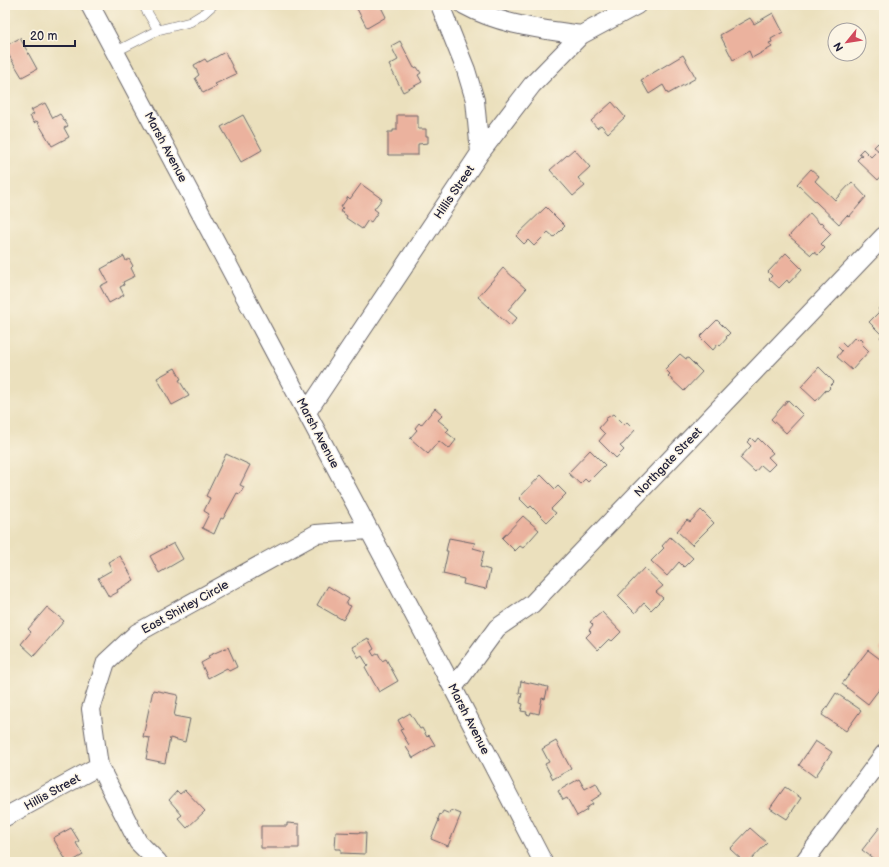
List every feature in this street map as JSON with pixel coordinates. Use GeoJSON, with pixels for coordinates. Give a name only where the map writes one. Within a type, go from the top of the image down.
{"type":"FeatureCollection","features":[{"type":"Feature","properties":{"kind":"street","name":"Marsh Avenue"},"geometry":{"type":"LineString","coordinates":[[90,5],[453,688],[543,862]]}},
{"type":"Feature","properties":{"kind":"street"},"geometry":{"type":"LineString","coordinates":[[440,5],[460,51],[475,100],[480,154]]}},
{"type":"Feature","properties":{"kind":"street"},"geometry":{"type":"LineString","coordinates":[[464,5],[491,18],[510,23],[582,34]]}},
{"type":"Feature","properties":{"kind":"street","name":"Hillis Street"},"geometry":{"type":"LineString","coordinates":[[307,412],[480,154],[532,85],[582,34],[637,5]]}},
{"type":"Feature","properties":{"kind":"street","name":"Northgate Street"},"geometry":{"type":"LineString","coordinates":[[453,688],[497,628],[532,604],[884,236]]}},
{"type":"Feature","properties":{"kind":"street","name":"East Shirley Circle"},"geometry":{"type":"LineString","coordinates":[[158,862],[138,842],[99,766],[91,709],[106,662],[137,633],[316,534],[369,530]]}},
{"type":"Feature","properties":{"kind":"street"},"geometry":{"type":"LineString","coordinates":[[804,862],[884,754]]}},
{"type":"Feature","properties":{"kind":"street","name":"Hillis Street"},"geometry":{"type":"LineString","coordinates":[[5,818],[99,766]]}},
{"type":"Feature","properties":{"kind":"lane"},"geometry":{"type":"LineString","coordinates":[[143,5],[158,30]]}},
{"type":"Feature","properties":{"kind":"lane"},"geometry":{"type":"LineString","coordinates":[[115,52],[158,30],[190,22],[203,14],[213,5]]}},
{"type":"Feature","properties":{"kind":"building"},"geometry":{"type":"Polygon","coordinates":[[[355,5],[380,5],[386,17],[367,28],[355,5]]]}},
{"type":"Feature","properties":{"kind":"building"},"geometry":{"type":"Polygon","coordinates":[[[773,13],[783,32],[771,39],[772,42],[769,43],[772,47],[752,58],[749,51],[733,60],[720,35],[750,18],[754,24],[773,13]]]}},
{"type":"Feature","properties":{"kind":"building"},"geometry":{"type":"Polygon","coordinates":[[[20,38],[37,69],[22,77],[5,49],[5,46],[20,38]]]}},
{"type":"Feature","properties":{"kind":"building"},"geometry":{"type":"Polygon","coordinates":[[[400,41],[414,68],[417,67],[421,73],[418,75],[422,82],[403,92],[389,65],[398,60],[391,46],[400,41]]]}},
{"type":"Feature","properties":{"kind":"building"},"geometry":{"type":"Polygon","coordinates":[[[225,52],[236,74],[215,84],[217,86],[203,93],[195,78],[199,75],[194,65],[205,59],[207,62],[225,52]]]}},
{"type":"Feature","properties":{"kind":"building"},"geometry":{"type":"Polygon","coordinates":[[[683,55],[696,78],[668,94],[663,85],[649,94],[641,80],[683,55]]]}},
{"type":"Feature","properties":{"kind":"building"},"geometry":{"type":"Polygon","coordinates":[[[612,102],[625,117],[608,133],[601,125],[597,128],[591,121],[612,102]]]}},
{"type":"Feature","properties":{"kind":"building"},"geometry":{"type":"Polygon","coordinates":[[[45,103],[53,118],[60,114],[68,126],[64,128],[69,137],[52,146],[37,121],[34,123],[30,116],[34,114],[31,110],[45,103]]]}},
{"type":"Feature","properties":{"kind":"building"},"geometry":{"type":"Polygon","coordinates":[[[243,115],[262,150],[241,162],[221,127],[243,115]]]}},
{"type":"Feature","properties":{"kind":"building"},"geometry":{"type":"Polygon","coordinates":[[[397,115],[418,115],[418,129],[426,129],[428,143],[418,144],[418,155],[388,155],[388,132],[397,130],[397,115]]]}},
{"type":"Feature","properties":{"kind":"building"},"geometry":{"type":"Polygon","coordinates":[[[878,143],[884,149],[884,173],[878,180],[857,160],[862,155],[859,153],[863,149],[871,157],[878,150],[874,147],[878,143]]]}},
{"type":"Feature","properties":{"kind":"building"},"geometry":{"type":"Polygon","coordinates":[[[574,149],[590,167],[578,178],[585,186],[573,196],[550,170],[574,149]]]}},
{"type":"Feature","properties":{"kind":"building"},"geometry":{"type":"Polygon","coordinates":[[[811,169],[819,176],[815,181],[835,200],[852,182],[866,197],[849,217],[847,215],[839,224],[797,184],[811,169]]]}},
{"type":"Feature","properties":{"kind":"building"},"geometry":{"type":"Polygon","coordinates":[[[361,184],[382,199],[374,209],[378,212],[371,222],[368,220],[362,229],[346,218],[347,216],[340,211],[348,197],[350,199],[361,184]]]}},
{"type":"Feature","properties":{"kind":"building"},"geometry":{"type":"Polygon","coordinates":[[[546,207],[565,226],[554,237],[548,232],[534,246],[528,240],[524,244],[516,236],[546,207]]]}},
{"type":"Feature","properties":{"kind":"building"},"geometry":{"type":"Polygon","coordinates":[[[810,213],[820,224],[822,222],[824,224],[823,226],[831,234],[821,244],[825,248],[818,255],[814,252],[811,255],[789,236],[810,213]]]}},
{"type":"Feature","properties":{"kind":"building"},"geometry":{"type":"Polygon","coordinates":[[[786,253],[802,269],[789,283],[787,280],[779,288],[769,279],[772,276],[768,272],[786,253]]]}},
{"type":"Feature","properties":{"kind":"building"},"geometry":{"type":"Polygon","coordinates":[[[124,256],[126,261],[129,259],[133,266],[131,268],[135,276],[123,282],[124,285],[120,287],[124,295],[109,303],[100,286],[108,282],[101,269],[124,256]]]}},
{"type":"Feature","properties":{"kind":"building"},"geometry":{"type":"Polygon","coordinates":[[[503,268],[526,289],[508,310],[517,318],[510,326],[478,297],[503,268]]]}},
{"type":"Feature","properties":{"kind":"building"},"geometry":{"type":"Polygon","coordinates":[[[884,303],[884,342],[880,337],[882,335],[869,322],[880,311],[878,309],[884,303]]]}},
{"type":"Feature","properties":{"kind":"building"},"geometry":{"type":"Polygon","coordinates":[[[717,320],[730,333],[720,346],[718,344],[713,350],[700,337],[717,320]]]}},
{"type":"Feature","properties":{"kind":"building"},"geometry":{"type":"Polygon","coordinates":[[[855,337],[858,340],[860,338],[863,341],[862,344],[869,351],[852,370],[837,357],[842,351],[838,347],[842,343],[846,347],[855,337]]]}},
{"type":"Feature","properties":{"kind":"building"},"geometry":{"type":"Polygon","coordinates":[[[680,354],[686,359],[688,358],[702,372],[684,391],[668,376],[670,374],[665,369],[680,354]]]}},
{"type":"Feature","properties":{"kind":"building"},"geometry":{"type":"Polygon","coordinates":[[[819,367],[834,382],[829,387],[830,388],[827,391],[826,390],[816,401],[801,387],[819,367]]]}},
{"type":"Feature","properties":{"kind":"building"},"geometry":{"type":"Polygon","coordinates":[[[175,368],[181,379],[179,380],[189,396],[172,405],[157,378],[175,368]]]}},
{"type":"Feature","properties":{"kind":"building"},"geometry":{"type":"Polygon","coordinates":[[[788,400],[803,415],[786,433],[771,419],[788,400]]]}},
{"type":"Feature","properties":{"kind":"building"},"geometry":{"type":"Polygon","coordinates":[[[435,408],[443,415],[438,420],[449,429],[446,432],[456,440],[449,449],[439,441],[428,454],[410,438],[417,430],[415,428],[419,423],[421,425],[435,408]]]}},
{"type":"Feature","properties":{"kind":"building"},"geometry":{"type":"Polygon","coordinates":[[[613,414],[624,425],[627,422],[635,430],[620,446],[624,450],[616,458],[599,441],[605,434],[599,428],[606,420],[605,419],[613,414]]]}},
{"type":"Feature","properties":{"kind":"building"},"geometry":{"type":"Polygon","coordinates":[[[751,438],[755,442],[758,438],[773,453],[768,457],[775,464],[768,471],[761,465],[755,472],[740,458],[751,446],[747,442],[751,438]]]}},
{"type":"Feature","properties":{"kind":"building"},"geometry":{"type":"Polygon","coordinates":[[[590,450],[605,465],[588,482],[585,479],[580,484],[568,473],[590,450]]]}},
{"type":"Feature","properties":{"kind":"building"},"geometry":{"type":"Polygon","coordinates":[[[226,454],[250,465],[240,485],[244,487],[240,494],[237,493],[223,519],[221,518],[214,534],[202,528],[209,514],[204,511],[210,498],[206,496],[226,454]]]}},
{"type":"Feature","properties":{"kind":"building"},"geometry":{"type":"Polygon","coordinates":[[[541,475],[555,489],[558,486],[566,494],[551,509],[556,513],[547,522],[531,506],[529,508],[519,498],[541,475]]]}},
{"type":"Feature","properties":{"kind":"building"},"geometry":{"type":"Polygon","coordinates":[[[701,510],[714,523],[692,545],[677,531],[687,520],[690,522],[701,510]]]}},
{"type":"Feature","properties":{"kind":"building"},"geometry":{"type":"Polygon","coordinates":[[[523,516],[539,530],[523,548],[520,546],[515,551],[502,538],[523,516]]]}},
{"type":"Feature","properties":{"kind":"building"},"geometry":{"type":"Polygon","coordinates":[[[670,537],[693,558],[684,567],[679,562],[667,576],[651,561],[664,548],[662,546],[670,537]]]}},
{"type":"Feature","properties":{"kind":"building"},"geometry":{"type":"Polygon","coordinates":[[[449,538],[475,543],[473,548],[484,551],[480,567],[490,570],[486,589],[463,584],[464,579],[443,574],[449,538]]]}},
{"type":"Feature","properties":{"kind":"building"},"geometry":{"type":"Polygon","coordinates":[[[174,543],[183,559],[159,573],[150,556],[174,543]]]}},
{"type":"Feature","properties":{"kind":"building"},"geometry":{"type":"Polygon","coordinates":[[[120,556],[134,580],[117,590],[118,592],[109,597],[98,578],[112,570],[108,562],[120,556]]]}},
{"type":"Feature","properties":{"kind":"building"},"geometry":{"type":"Polygon","coordinates":[[[644,568],[663,586],[656,592],[663,598],[651,610],[644,603],[635,613],[618,596],[644,568]]]}},
{"type":"Feature","properties":{"kind":"building"},"geometry":{"type":"Polygon","coordinates":[[[328,586],[349,599],[346,604],[351,606],[343,620],[317,605],[328,586]]]}},
{"type":"Feature","properties":{"kind":"building"},"geometry":{"type":"Polygon","coordinates":[[[47,607],[64,621],[34,656],[21,644],[31,632],[28,629],[47,607]]]}},
{"type":"Feature","properties":{"kind":"building"},"geometry":{"type":"Polygon","coordinates":[[[602,612],[621,632],[612,641],[609,639],[598,650],[586,637],[591,632],[589,630],[593,625],[590,622],[602,612]]]}},
{"type":"Feature","properties":{"kind":"building"},"geometry":{"type":"Polygon","coordinates":[[[368,638],[374,649],[371,651],[374,656],[378,653],[382,661],[386,659],[398,681],[379,692],[365,667],[368,666],[362,656],[359,658],[352,647],[368,638]]]}},
{"type":"Feature","properties":{"kind":"building"},"geometry":{"type":"Polygon","coordinates":[[[884,642],[884,654],[879,650],[884,642]]]}},
{"type":"Feature","properties":{"kind":"building"},"geometry":{"type":"Polygon","coordinates":[[[228,647],[237,667],[229,671],[227,668],[208,678],[201,663],[210,658],[208,656],[228,647]]]}},
{"type":"Feature","properties":{"kind":"building"},"geometry":{"type":"Polygon","coordinates":[[[868,650],[884,662],[884,683],[868,704],[842,684],[868,650]]]}},
{"type":"Feature","properties":{"kind":"building"},"geometry":{"type":"Polygon","coordinates":[[[521,681],[548,687],[545,699],[542,698],[539,714],[531,712],[530,715],[526,714],[527,712],[521,711],[523,704],[520,703],[522,693],[519,693],[521,681]]]}},
{"type":"Feature","properties":{"kind":"building"},"geometry":{"type":"Polygon","coordinates":[[[153,690],[178,695],[174,716],[190,719],[185,742],[170,738],[165,763],[146,759],[150,738],[143,737],[153,690]]]}},
{"type":"Feature","properties":{"kind":"building"},"geometry":{"type":"Polygon","coordinates":[[[836,693],[861,710],[846,731],[822,715],[836,693]]]}},
{"type":"Feature","properties":{"kind":"building"},"geometry":{"type":"Polygon","coordinates":[[[410,713],[420,729],[422,728],[427,737],[429,735],[435,745],[413,758],[406,747],[409,745],[400,730],[403,729],[398,720],[410,713]]]}},
{"type":"Feature","properties":{"kind":"building"},"geometry":{"type":"Polygon","coordinates":[[[556,741],[571,769],[553,779],[545,764],[549,762],[542,749],[556,741]]]}},
{"type":"Feature","properties":{"kind":"building"},"geometry":{"type":"Polygon","coordinates":[[[815,741],[832,752],[815,777],[799,765],[815,741]]]}},
{"type":"Feature","properties":{"kind":"building"},"geometry":{"type":"Polygon","coordinates":[[[579,779],[585,789],[596,783],[602,794],[591,801],[593,804],[586,808],[587,810],[577,816],[567,798],[563,800],[558,791],[579,779]]]}},
{"type":"Feature","properties":{"kind":"building"},"geometry":{"type":"Polygon","coordinates":[[[785,787],[801,798],[787,819],[770,808],[785,787]]]}},
{"type":"Feature","properties":{"kind":"building"},"geometry":{"type":"Polygon","coordinates":[[[185,790],[205,811],[187,828],[178,818],[182,815],[169,800],[177,791],[180,794],[185,790]]]}},
{"type":"Feature","properties":{"kind":"building"},"geometry":{"type":"Polygon","coordinates":[[[451,810],[461,814],[448,846],[431,839],[440,814],[441,815],[443,811],[450,814],[451,810]]]}},
{"type":"Feature","properties":{"kind":"building"},"geometry":{"type":"Polygon","coordinates":[[[287,823],[299,824],[299,848],[261,848],[261,826],[287,826],[287,823]]]}},
{"type":"Feature","properties":{"kind":"building"},"geometry":{"type":"Polygon","coordinates":[[[880,827],[884,830],[884,862],[878,862],[862,850],[880,827]]]}},
{"type":"Feature","properties":{"kind":"building"},"geometry":{"type":"Polygon","coordinates":[[[71,828],[79,841],[76,843],[83,855],[71,862],[67,862],[53,838],[71,828]]]}},
{"type":"Feature","properties":{"kind":"building"},"geometry":{"type":"Polygon","coordinates":[[[750,828],[767,843],[749,862],[744,862],[730,849],[750,828]]]}},
{"type":"Feature","properties":{"kind":"building"},"geometry":{"type":"Polygon","coordinates":[[[336,832],[366,833],[365,854],[341,853],[341,849],[335,849],[336,832]]]}}]}
